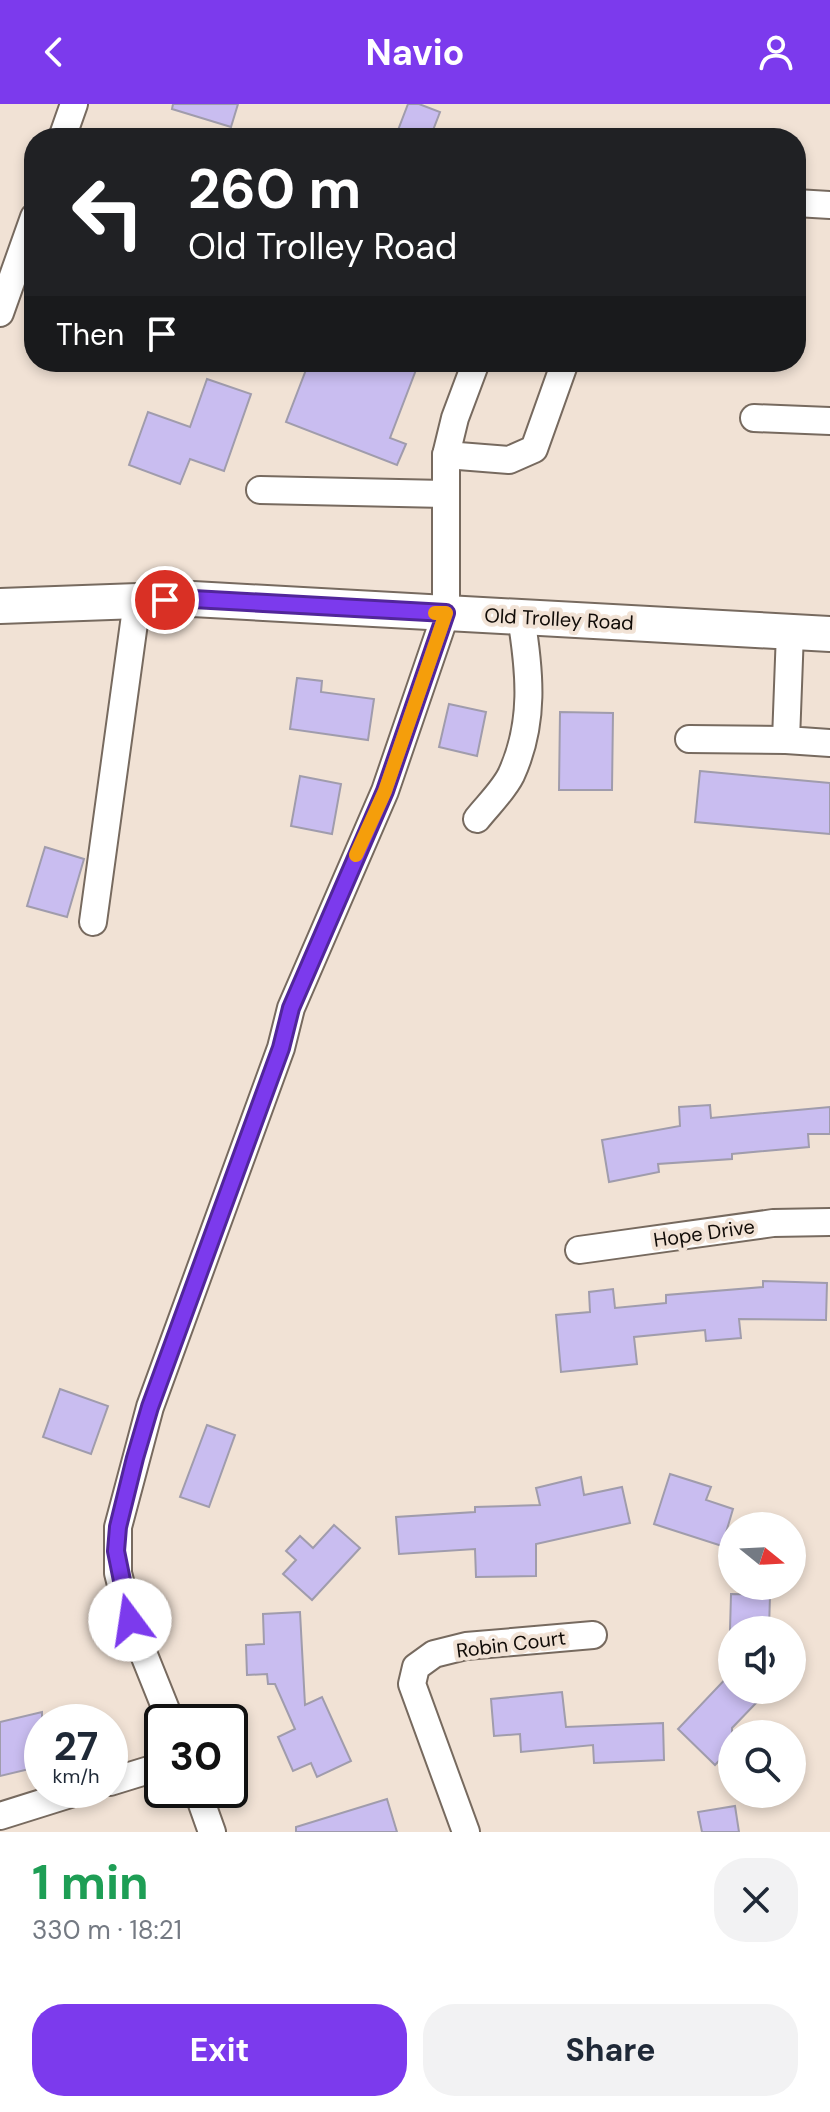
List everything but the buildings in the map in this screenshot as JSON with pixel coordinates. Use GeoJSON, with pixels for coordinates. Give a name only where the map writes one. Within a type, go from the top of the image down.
{"type":"FeatureCollection","features":[{"type":"Feature","properties":{"kind":"main road","name":"Old Trolley Road"},"geometry":{"type":"LineString","coordinates":[[0,606],[193,599],[830,634]]}},
{"type":"Feature","properties":{"kind":"street"},"geometry":{"type":"LineString","coordinates":[[66,128],[74,104]]}},
{"type":"Feature","properties":{"kind":"street"},"geometry":{"type":"LineString","coordinates":[[806,204],[830,205]]}},
{"type":"Feature","properties":{"kind":"street"},"geometry":{"type":"LineString","coordinates":[[0,313],[6,279],[24,239]]}},
{"type":"Feature","properties":{"kind":"street"},"geometry":{"type":"LineString","coordinates":[[164,1704],[130,1620],[118,1573],[118,1527],[150,1407],[281,1048],[291,1008],[385,791],[446,613],[446,455],[455,418],[472,372]]}},
{"type":"Feature","properties":{"kind":"street"},"geometry":{"type":"LineString","coordinates":[[446,455],[509,460],[534,449],[561,372]]}},
{"type":"Feature","properties":{"kind":"street"},"geometry":{"type":"LineString","coordinates":[[754,418],[830,421]]}},
{"type":"Feature","properties":{"kind":"street"},"geometry":{"type":"LineString","coordinates":[[260,490],[445,494]]}},
{"type":"Feature","properties":{"kind":"street"},"geometry":{"type":"LineString","coordinates":[[93,922],[137,601]]}},
{"type":"Feature","properties":{"kind":"street"},"geometry":{"type":"LineString","coordinates":[[477,819],[510,777],[527,730],[531,677],[521,617]]}},
{"type":"Feature","properties":{"kind":"street"},"geometry":{"type":"LineString","coordinates":[[786,740],[790,632]]}},
{"type":"Feature","properties":{"kind":"street"},"geometry":{"type":"LineString","coordinates":[[689,739],[830,743]]}},
{"type":"Feature","properties":{"kind":"street","name":"Hope Drive"},"geometry":{"type":"LineString","coordinates":[[579,1250],[773,1223],[830,1222]]}},
{"type":"Feature","properties":{"kind":"street","name":"Robin Court"},"geometry":{"type":"LineString","coordinates":[[466,1832],[412,1684],[416,1667],[434,1654],[466,1646],[593,1635]]}},
{"type":"Feature","properties":{"kind":"street"},"geometry":{"type":"LineString","coordinates":[[0,1816],[26,1808]]}},
{"type":"Feature","properties":{"kind":"street"},"geometry":{"type":"LineString","coordinates":[[203,1808],[212,1832]]}},
{"type":"Feature","properties":{"kind":"slow traffic"},"geometry":{"type":"LineString","coordinates":[[356,855],[385,791],[446,613],[435,613]]}},
{"type":"Feature","properties":{"kind":"route"},"geometry":{"type":"LineString","coordinates":[[130,1620],[118,1573],[118,1527],[150,1407],[281,1048],[291,1008],[385,791],[446,613],[165,600]]}}]}
